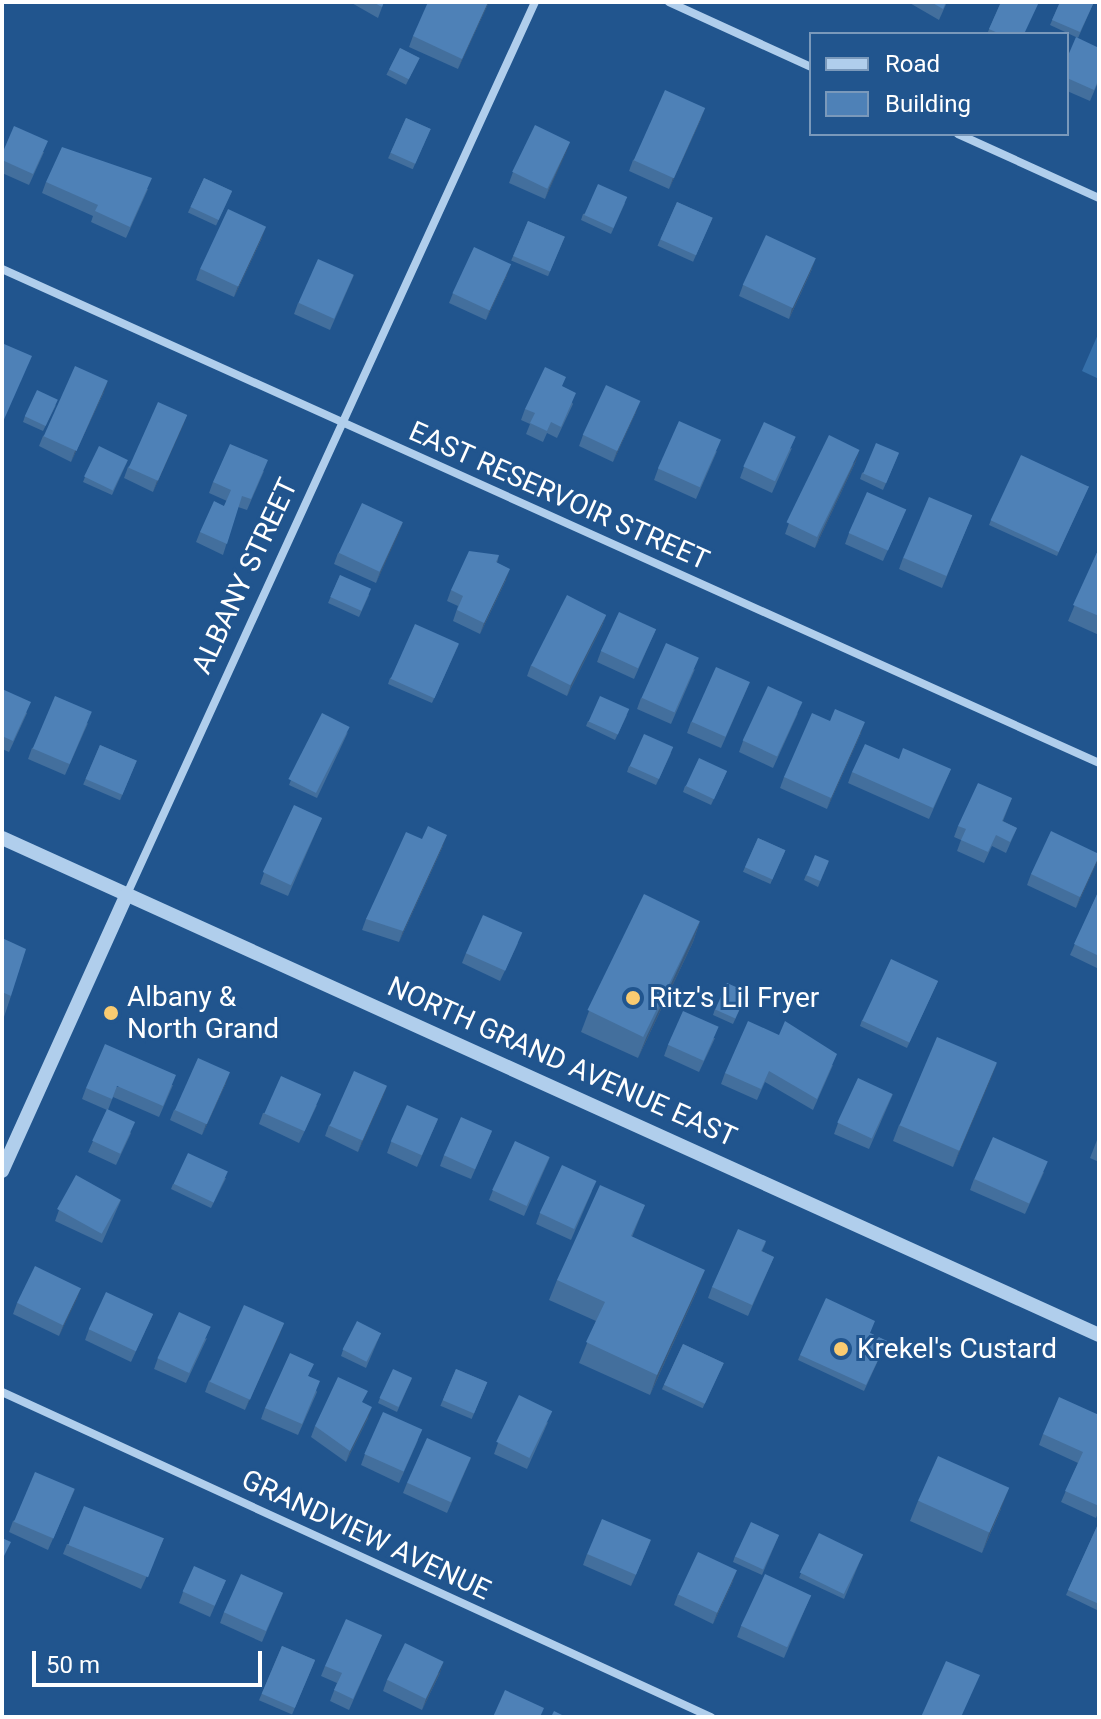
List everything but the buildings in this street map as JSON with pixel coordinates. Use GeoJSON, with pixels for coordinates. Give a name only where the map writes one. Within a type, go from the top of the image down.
{"type":"FeatureCollection","features":[{"type":"Feature","properties":{"kind":"street","name":"ALBANY STREET"},"geometry":{"type":"LineString","coordinates":[[2,1171],[535,2]]}},
{"type":"Feature","properties":{"kind":"street"},"geometry":{"type":"LineString","coordinates":[[669,2],[809,66]]}},
{"type":"Feature","properties":{"kind":"street"},"geometry":{"type":"LineString","coordinates":[[962,136],[1099,198]]}},
{"type":"Feature","properties":{"kind":"street","name":"EAST RESERVOIR STREET"},"geometry":{"type":"LineString","coordinates":[[2,269],[1099,763]]}},
{"type":"Feature","properties":{"kind":"street","name":"NORTH GRAND AVENUE EAST"},"geometry":{"type":"LineString","coordinates":[[2,838],[1099,1335]]}},
{"type":"Feature","properties":{"kind":"street","name":"GRANDVIEW AVENUE"},"geometry":{"type":"LineString","coordinates":[[2,1392],[711,1717]]}},
{"type":"Feature","properties":{"kind":"shaded area"},"geometry":{"type":"Polygon","coordinates":[[[1099,332],[1099,379],[1082,371],[1099,332]]]}},
{"type":"Feature","properties":{"kind":"place","name":"Ritz's Lil Fryer"},"geometry":{"type":"Point","coordinates":[633,998]}},
{"type":"Feature","properties":{"kind":"place","name":"Albany & North Grand"},"geometry":{"type":"Point","coordinates":[111,1013]}},
{"type":"Feature","properties":{"kind":"place","name":"Krekel's Custard"},"geometry":{"type":"Point","coordinates":[841,1349]}}]}
